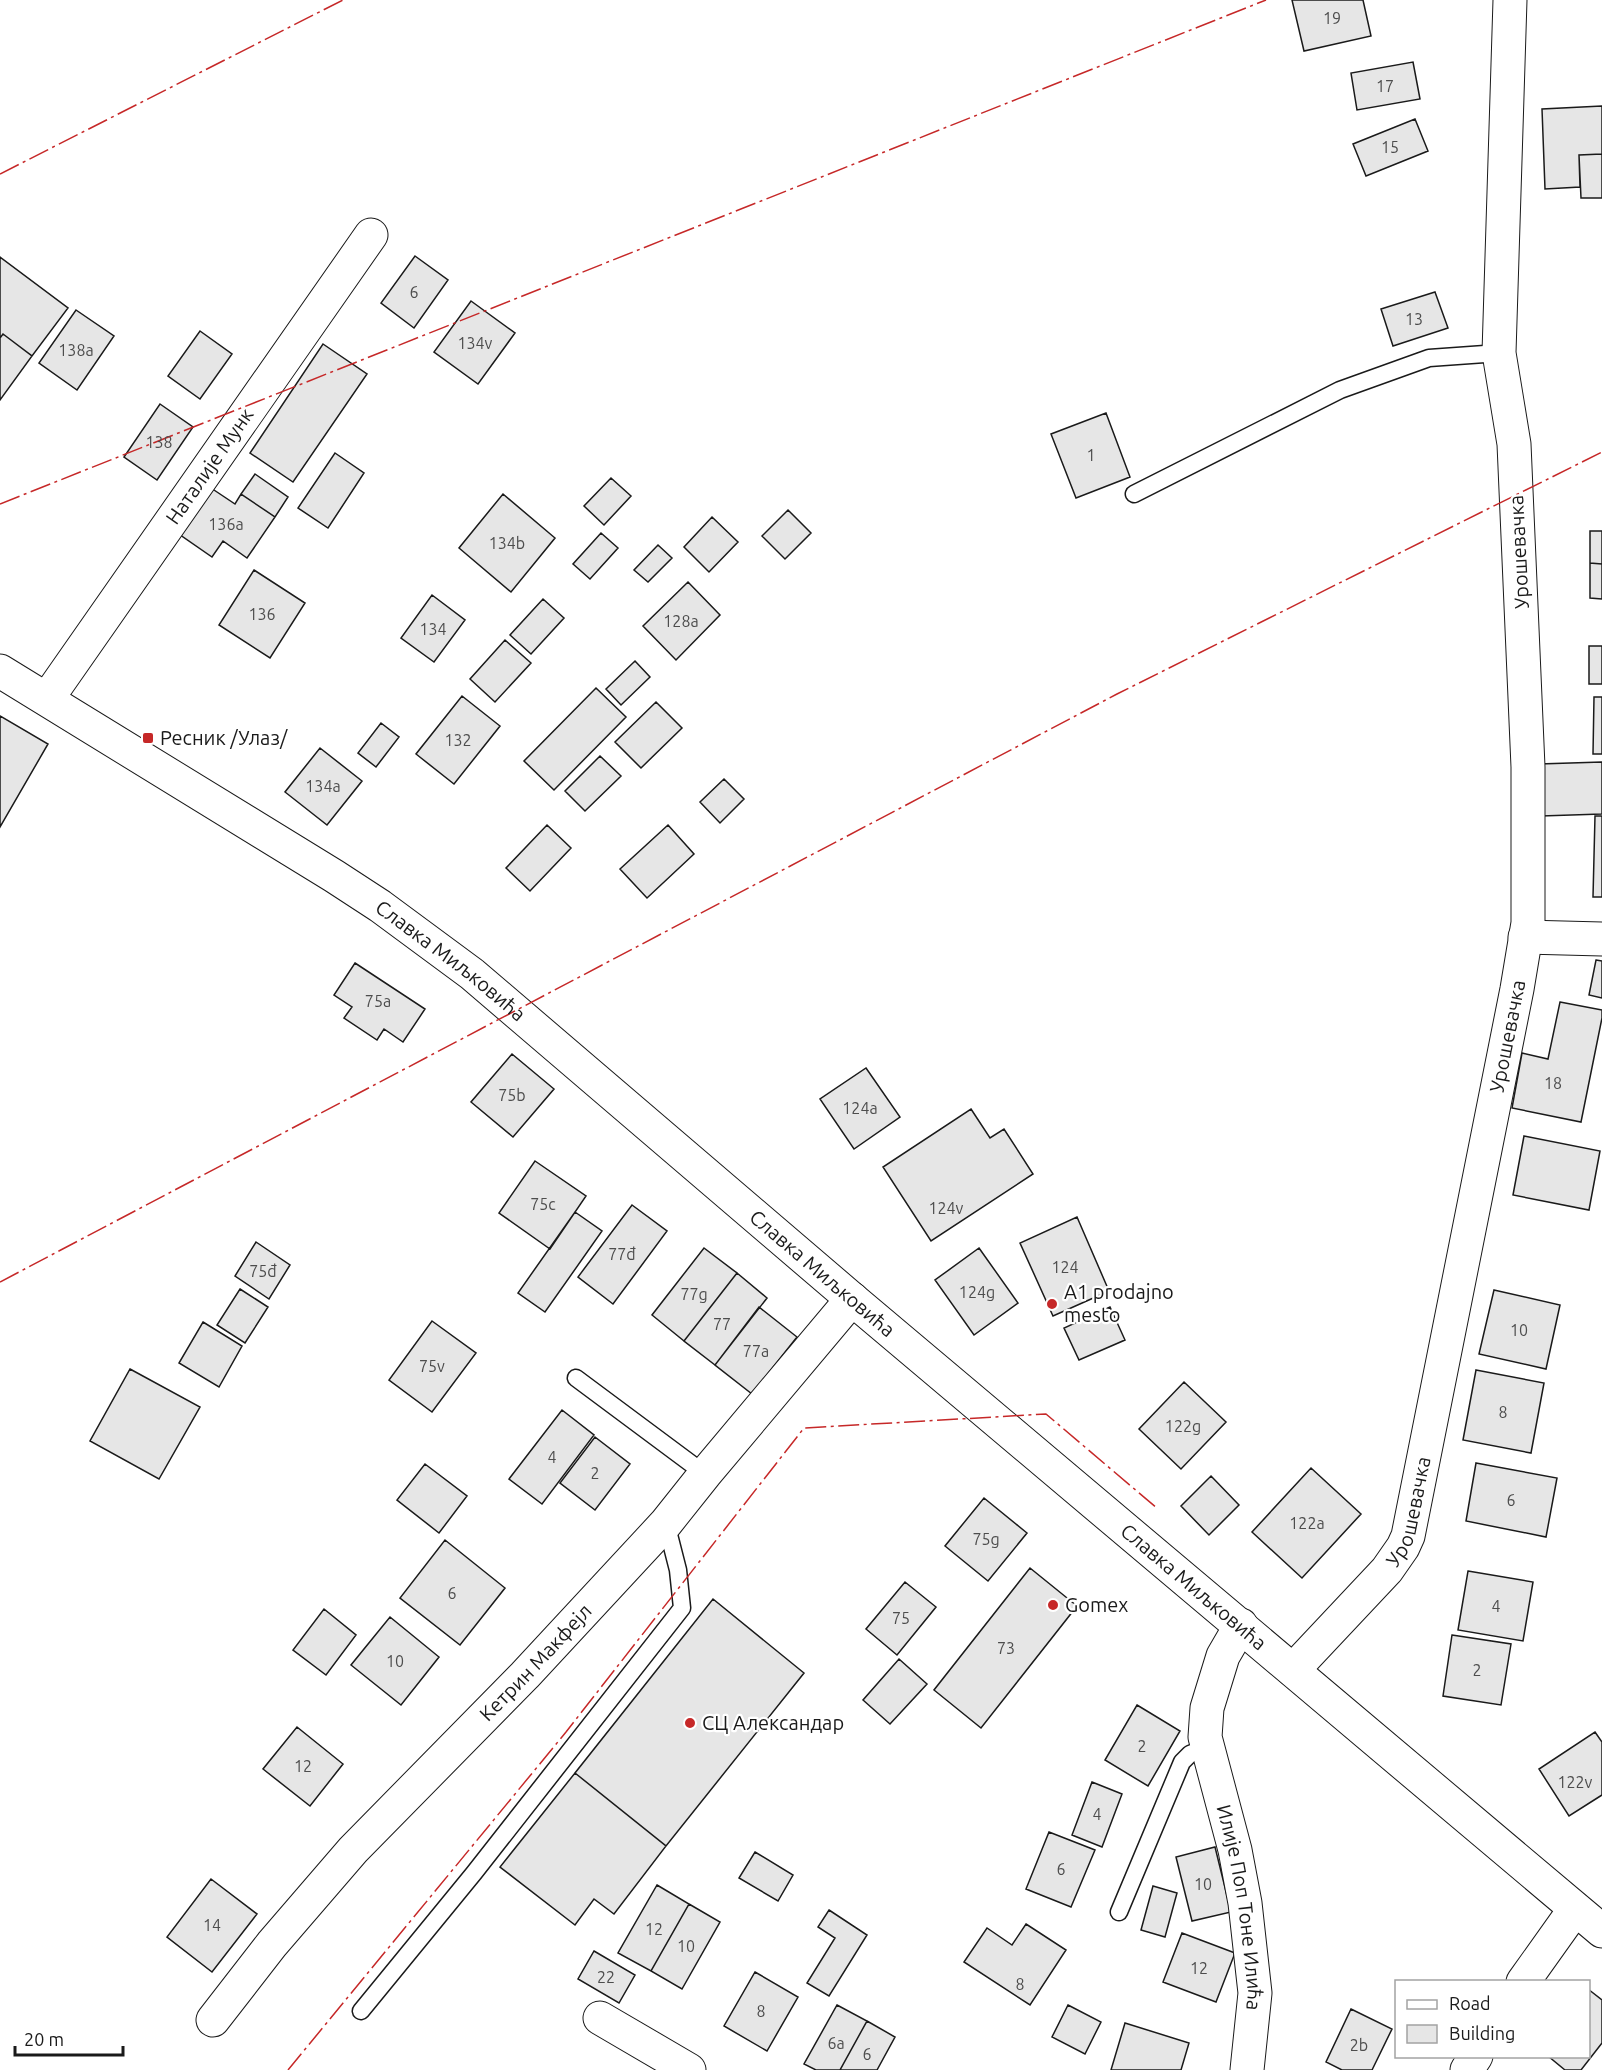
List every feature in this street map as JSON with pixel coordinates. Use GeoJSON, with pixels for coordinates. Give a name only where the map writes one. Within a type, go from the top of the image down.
{"type":"FeatureCollection","features":[{"type":"Feature","properties":{"kind":"street","name":"Урошевачка"},"geometry":{"type":"LineString","coordinates":[[1293,1670],[1387,1570],[1408,1536],[1517,989],[1525,937],[1528,906],[1528,767],[1514,444],[1499,353],[1510,0]]}},
{"type":"Feature","properties":{"kind":"street","name":"Наталије Мунк"},"geometry":{"type":"LineString","coordinates":[[47,699],[371,235]]}},
{"type":"Feature","properties":{"kind":"street","name":"Славка Миљковића"},"geometry":{"type":"LineString","coordinates":[[0,671],[334,876],[380,906],[463,967],[852,1299],[1602,1931]]}},
{"type":"Feature","properties":{"kind":"street"},"geometry":{"type":"LineString","coordinates":[[1525,937],[1602,939]]}},
{"type":"Feature","properties":{"kind":"street","name":"Кетрин Макфејл"},"geometry":{"type":"LineString","coordinates":[[213,2020],[272,1944],[353,1850],[525,1675],[666,1522],[852,1299]]}},
{"type":"Feature","properties":{"kind":"street","name":"Илије Поп Тоне Илића"},"geometry":{"type":"LineString","coordinates":[[1241,1625],[1223,1656],[1207,1708],[1204,1726],[1207,1747],[1235,1850],[1245,1903],[1254,1993],[1247,2070]]}},
{"type":"Feature","properties":{"kind":"street"},"geometry":{"type":"LineString","coordinates":[[1523,1980],[1575,1909]]}},
{"type":"Feature","properties":{"kind":"street"},"geometry":{"type":"LineString","coordinates":[[600,2018],[689,2070]]}},
{"type":"Feature","properties":{"kind":"lane"},"geometry":{"type":"LineString","coordinates":[[1134,494],[1340,390],[1429,358],[1499,353]]}},
{"type":"Feature","properties":{"kind":"lane"},"geometry":{"type":"LineString","coordinates":[[576,1378],[705,1474]]}},
{"type":"Feature","properties":{"kind":"lane"},"geometry":{"type":"LineString","coordinates":[[361,2011],[474,1873],[682,1608],[678,1570],[666,1522]]}},
{"type":"Feature","properties":{"kind":"lane"},"geometry":{"type":"LineString","coordinates":[[1119,1912],[1182,1762],[1190,1754],[1207,1747]]}},
{"type":"Feature","properties":{"kind":"building"},"geometry":{"type":"Polygon","coordinates":[[[1292,0],[1363,0],[1371,36],[1304,51],[1292,0]]]}},
{"type":"Feature","properties":{"kind":"building"},"geometry":{"type":"Polygon","coordinates":[[[1413,62],[1420,99],[1357,110],[1351,73],[1413,62]]]}},
{"type":"Feature","properties":{"kind":"building"},"geometry":{"type":"Polygon","coordinates":[[[1602,106],[1602,154],[1579,155],[1580,187],[1545,189],[1542,109],[1602,106]]]}},
{"type":"Feature","properties":{"kind":"building"},"geometry":{"type":"Polygon","coordinates":[[[1415,119],[1428,151],[1366,176],[1353,144],[1415,119]]]}},
{"type":"Feature","properties":{"kind":"building"},"geometry":{"type":"Polygon","coordinates":[[[1602,154],[1602,198],[1581,198],[1579,155],[1602,154]]]}},
{"type":"Feature","properties":{"kind":"building"},"geometry":{"type":"Polygon","coordinates":[[[415,256],[448,280],[414,328],[381,303],[415,256]]]}},
{"type":"Feature","properties":{"kind":"building"},"geometry":{"type":"Polygon","coordinates":[[[0,257],[68,308],[32,356],[3,334],[0,338],[0,257]]]}},
{"type":"Feature","properties":{"kind":"building"},"geometry":{"type":"Polygon","coordinates":[[[1435,292],[1448,328],[1393,346],[1381,309],[1435,292]]]}},
{"type":"Feature","properties":{"kind":"building"},"geometry":{"type":"Polygon","coordinates":[[[471,301],[515,333],[478,384],[434,352],[471,301]]]}},
{"type":"Feature","properties":{"kind":"building"},"geometry":{"type":"Polygon","coordinates":[[[76,310],[114,336],[77,390],[39,363],[76,310]]]}},
{"type":"Feature","properties":{"kind":"building"},"geometry":{"type":"Polygon","coordinates":[[[200,331],[232,354],[200,399],[168,376],[200,331]]]}},
{"type":"Feature","properties":{"kind":"building"},"geometry":{"type":"Polygon","coordinates":[[[3,334],[32,356],[0,400],[0,338],[3,334]]]}},
{"type":"Feature","properties":{"kind":"building"},"geometry":{"type":"Polygon","coordinates":[[[323,344],[367,374],[293,482],[250,453],[323,344]]]}},
{"type":"Feature","properties":{"kind":"building"},"geometry":{"type":"Polygon","coordinates":[[[160,404],[193,427],[157,480],[124,457],[160,404]]]}},
{"type":"Feature","properties":{"kind":"building"},"geometry":{"type":"Polygon","coordinates":[[[1106,413],[1130,477],[1076,498],[1051,434],[1106,413]]]}},
{"type":"Feature","properties":{"kind":"building"},"geometry":{"type":"Polygon","coordinates":[[[335,453],[364,473],[328,528],[298,508],[335,453]]]}},
{"type":"Feature","properties":{"kind":"building"},"geometry":{"type":"Polygon","coordinates":[[[255,474],[288,497],[275,517],[241,494],[255,474]]]}},
{"type":"Feature","properties":{"kind":"building"},"geometry":{"type":"Polygon","coordinates":[[[611,478],[631,496],[604,525],[584,506],[611,478]]]}},
{"type":"Feature","properties":{"kind":"building"},"geometry":{"type":"Polygon","coordinates":[[[208,486],[235,504],[241,494],[275,517],[247,558],[223,541],[212,557],[176,532],[208,486]]]}},
{"type":"Feature","properties":{"kind":"building"},"geometry":{"type":"Polygon","coordinates":[[[503,494],[555,538],[511,592],[459,548],[503,494]]]}},
{"type":"Feature","properties":{"kind":"building"},"geometry":{"type":"Polygon","coordinates":[[[788,510],[811,533],[785,559],[762,536],[788,510]]]}},
{"type":"Feature","properties":{"kind":"building"},"geometry":{"type":"Polygon","coordinates":[[[712,517],[738,542],[709,572],[684,547],[712,517]]]}},
{"type":"Feature","properties":{"kind":"building"},"geometry":{"type":"Polygon","coordinates":[[[1590,531],[1602,531],[1602,564],[1590,563],[1590,531]]]}},
{"type":"Feature","properties":{"kind":"building"},"geometry":{"type":"Polygon","coordinates":[[[601,533],[618,548],[590,579],[573,564],[601,533]]]}},
{"type":"Feature","properties":{"kind":"building"},"geometry":{"type":"Polygon","coordinates":[[[658,545],[672,558],[648,582],[634,570],[658,545]]]}},
{"type":"Feature","properties":{"kind":"building"},"geometry":{"type":"Polygon","coordinates":[[[1590,563],[1602,564],[1602,599],[1590,598],[1590,563]]]}},
{"type":"Feature","properties":{"kind":"building"},"geometry":{"type":"Polygon","coordinates":[[[254,570],[305,603],[270,658],[219,625],[254,570]]]}},
{"type":"Feature","properties":{"kind":"building"},"geometry":{"type":"Polygon","coordinates":[[[688,582],[720,615],[676,660],[643,626],[688,582]]]}},
{"type":"Feature","properties":{"kind":"building"},"geometry":{"type":"Polygon","coordinates":[[[432,595],[465,620],[434,662],[401,638],[432,595]]]}},
{"type":"Feature","properties":{"kind":"building"},"geometry":{"type":"Polygon","coordinates":[[[543,599],[564,618],[531,654],[510,635],[543,599]]]}},
{"type":"Feature","properties":{"kind":"building"},"geometry":{"type":"Polygon","coordinates":[[[505,640],[531,663],[495,702],[470,679],[505,640]]]}},
{"type":"Feature","properties":{"kind":"building"},"geometry":{"type":"Polygon","coordinates":[[[1589,646],[1602,646],[1602,684],[1589,684],[1589,646]]]}},
{"type":"Feature","properties":{"kind":"building"},"geometry":{"type":"Polygon","coordinates":[[[635,661],[650,677],[621,705],[606,689],[635,661]]]}},
{"type":"Feature","properties":{"kind":"building"},"geometry":{"type":"Polygon","coordinates":[[[596,688],[626,717],[554,790],[524,761],[596,688]]]}},
{"type":"Feature","properties":{"kind":"building"},"geometry":{"type":"Polygon","coordinates":[[[462,696],[500,726],[454,784],[416,754],[462,696]]]}},
{"type":"Feature","properties":{"kind":"building"},"geometry":{"type":"Polygon","coordinates":[[[1594,697],[1602,697],[1602,754],[1593,754],[1594,697]]]}},
{"type":"Feature","properties":{"kind":"building"},"geometry":{"type":"Polygon","coordinates":[[[656,702],[682,728],[641,768],[615,742],[656,702]]]}},
{"type":"Feature","properties":{"kind":"building"},"geometry":{"type":"Polygon","coordinates":[[[0,716],[48,744],[0,827],[0,716]]]}},
{"type":"Feature","properties":{"kind":"building"},"geometry":{"type":"Polygon","coordinates":[[[381,723],[399,737],[376,767],[358,753],[381,723]]]}},
{"type":"Feature","properties":{"kind":"building"},"geometry":{"type":"Polygon","coordinates":[[[320,748],[362,781],[327,825],[285,792],[320,748]]]}},
{"type":"Feature","properties":{"kind":"building"},"geometry":{"type":"Polygon","coordinates":[[[600,756],[621,776],[585,811],[565,791],[600,756]]]}},
{"type":"Feature","properties":{"kind":"building"},"geometry":{"type":"Polygon","coordinates":[[[1602,762],[1602,814],[1541,816],[1539,764],[1602,762]]]}},
{"type":"Feature","properties":{"kind":"building"},"geometry":{"type":"Polygon","coordinates":[[[724,779],[744,799],[720,823],[700,802],[724,779]]]}},
{"type":"Feature","properties":{"kind":"building"},"geometry":{"type":"Polygon","coordinates":[[[1595,816],[1602,816],[1602,897],[1593,897],[1595,816]]]}},
{"type":"Feature","properties":{"kind":"building"},"geometry":{"type":"Polygon","coordinates":[[[547,825],[571,848],[530,891],[506,868],[547,825]]]}},
{"type":"Feature","properties":{"kind":"building"},"geometry":{"type":"Polygon","coordinates":[[[668,825],[694,854],[647,898],[620,869],[668,825]]]}},
{"type":"Feature","properties":{"kind":"building"},"geometry":{"type":"Polygon","coordinates":[[[1596,960],[1602,961],[1602,998],[1589,995],[1596,960]]]}},
{"type":"Feature","properties":{"kind":"building"},"geometry":{"type":"Polygon","coordinates":[[[355,963],[425,1009],[403,1042],[384,1029],[377,1040],[344,1018],[352,1007],[334,995],[355,963]]]}},
{"type":"Feature","properties":{"kind":"building"},"geometry":{"type":"Polygon","coordinates":[[[1560,1002],[1602,1010],[1581,1122],[1512,1108],[1522,1053],[1548,1059],[1560,1002]]]}},
{"type":"Feature","properties":{"kind":"building"},"geometry":{"type":"Polygon","coordinates":[[[512,1054],[554,1089],[513,1137],[471,1102],[512,1054]]]}},
{"type":"Feature","properties":{"kind":"building"},"geometry":{"type":"Polygon","coordinates":[[[866,1068],[900,1117],[854,1149],[820,1099],[866,1068]]]}},
{"type":"Feature","properties":{"kind":"building"},"geometry":{"type":"Polygon","coordinates":[[[971,1109],[990,1138],[1004,1129],[1033,1174],[931,1241],[883,1167],[971,1109]]]}},
{"type":"Feature","properties":{"kind":"building"},"geometry":{"type":"Polygon","coordinates":[[[1524,1136],[1600,1151],[1589,1210],[1513,1195],[1524,1136]]]}},
{"type":"Feature","properties":{"kind":"building"},"geometry":{"type":"Polygon","coordinates":[[[535,1161],[586,1196],[550,1249],[499,1213],[535,1161]]]}},
{"type":"Feature","properties":{"kind":"building"},"geometry":{"type":"Polygon","coordinates":[[[632,1205],[667,1231],[613,1304],[578,1277],[632,1205]]]}},
{"type":"Feature","properties":{"kind":"building"},"geometry":{"type":"Polygon","coordinates":[[[575,1212],[602,1231],[545,1312],[518,1293],[575,1212]]]}},
{"type":"Feature","properties":{"kind":"building"},"geometry":{"type":"Polygon","coordinates":[[[1077,1217],[1109,1291],[1053,1316],[1020,1243],[1077,1217]]]}},
{"type":"Feature","properties":{"kind":"building"},"geometry":{"type":"Polygon","coordinates":[[[256,1242],[290,1265],[269,1299],[235,1276],[256,1242]]]}},
{"type":"Feature","properties":{"kind":"building"},"geometry":{"type":"Polygon","coordinates":[[[704,1248],[737,1273],[684,1341],[652,1315],[704,1248]]]}},
{"type":"Feature","properties":{"kind":"building"},"geometry":{"type":"Polygon","coordinates":[[[979,1248],[1018,1303],[974,1335],[935,1280],[979,1248]]]}},
{"type":"Feature","properties":{"kind":"building"},"geometry":{"type":"Polygon","coordinates":[[[737,1273],[767,1298],[715,1365],[684,1341],[737,1273]]]}},
{"type":"Feature","properties":{"kind":"building"},"geometry":{"type":"Polygon","coordinates":[[[240,1289],[268,1307],[245,1343],[217,1325],[240,1289]]]}},
{"type":"Feature","properties":{"kind":"building"},"geometry":{"type":"Polygon","coordinates":[[[1494,1290],[1560,1305],[1546,1369],[1479,1354],[1494,1290]]]}},
{"type":"Feature","properties":{"kind":"building"},"geometry":{"type":"Polygon","coordinates":[[[759,1307],[797,1337],[752,1394],[715,1365],[759,1307]]]}},
{"type":"Feature","properties":{"kind":"building"},"geometry":{"type":"Polygon","coordinates":[[[1110,1307],[1125,1340],[1079,1360],[1064,1328],[1110,1307]]]}},
{"type":"Feature","properties":{"kind":"building"},"geometry":{"type":"Polygon","coordinates":[[[432,1321],[476,1353],[432,1412],[389,1380],[432,1321]]]}},
{"type":"Feature","properties":{"kind":"building"},"geometry":{"type":"Polygon","coordinates":[[[203,1322],[242,1346],[219,1387],[179,1363],[203,1322]]]}},
{"type":"Feature","properties":{"kind":"building"},"geometry":{"type":"Polygon","coordinates":[[[130,1369],[200,1407],[159,1479],[90,1441],[130,1369]]]}},
{"type":"Feature","properties":{"kind":"building"},"geometry":{"type":"Polygon","coordinates":[[[1476,1370],[1544,1383],[1531,1453],[1463,1440],[1476,1370]]]}},
{"type":"Feature","properties":{"kind":"building"},"geometry":{"type":"Polygon","coordinates":[[[1184,1382],[1226,1422],[1181,1469],[1139,1429],[1184,1382]]]}},
{"type":"Feature","properties":{"kind":"building"},"geometry":{"type":"Polygon","coordinates":[[[562,1410],[594,1435],[542,1504],[509,1479],[562,1410]]]}},
{"type":"Feature","properties":{"kind":"building"},"geometry":{"type":"Polygon","coordinates":[[[595,1437],[630,1464],[595,1510],[560,1483],[595,1437]]]}},
{"type":"Feature","properties":{"kind":"building"},"geometry":{"type":"Polygon","coordinates":[[[1476,1463],[1557,1478],[1546,1537],[1466,1521],[1476,1463]]]}},
{"type":"Feature","properties":{"kind":"building"},"geometry":{"type":"Polygon","coordinates":[[[425,1464],[467,1496],[439,1533],[397,1500],[425,1464]]]}},
{"type":"Feature","properties":{"kind":"building"},"geometry":{"type":"Polygon","coordinates":[[[1311,1468],[1361,1514],[1302,1578],[1252,1532],[1311,1468]]]}},
{"type":"Feature","properties":{"kind":"building"},"geometry":{"type":"Polygon","coordinates":[[[1211,1476],[1239,1505],[1209,1535],[1181,1506],[1211,1476]]]}},
{"type":"Feature","properties":{"kind":"building"},"geometry":{"type":"Polygon","coordinates":[[[984,1498],[1027,1533],[988,1581],[945,1546],[984,1498]]]}},
{"type":"Feature","properties":{"kind":"building"},"geometry":{"type":"Polygon","coordinates":[[[445,1540],[505,1588],[460,1645],[400,1598],[445,1540]]]}},
{"type":"Feature","properties":{"kind":"building"},"geometry":{"type":"Polygon","coordinates":[[[1030,1568],[1077,1606],[981,1728],[934,1690],[1030,1568]]]}},
{"type":"Feature","properties":{"kind":"building"},"geometry":{"type":"Polygon","coordinates":[[[1468,1571],[1533,1582],[1523,1641],[1458,1630],[1468,1571]]]}},
{"type":"Feature","properties":{"kind":"building"},"geometry":{"type":"Polygon","coordinates":[[[905,1582],[936,1607],[897,1655],[866,1629],[905,1582]]]}},
{"type":"Feature","properties":{"kind":"building","name":"СЦ Александар"},"geometry":{"type":"Polygon","coordinates":[[[713,1599],[804,1673],[666,1846],[575,1773],[713,1599]]]}},
{"type":"Feature","properties":{"kind":"building"},"geometry":{"type":"Polygon","coordinates":[[[324,1609],[356,1635],[326,1675],[293,1650],[324,1609]]]}},
{"type":"Feature","properties":{"kind":"building"},"geometry":{"type":"Polygon","coordinates":[[[390,1617],[439,1657],[401,1705],[351,1665],[390,1617]]]}},
{"type":"Feature","properties":{"kind":"building"},"geometry":{"type":"Polygon","coordinates":[[[1452,1635],[1511,1644],[1501,1705],[1443,1696],[1452,1635]]]}},
{"type":"Feature","properties":{"kind":"building"},"geometry":{"type":"Polygon","coordinates":[[[899,1659],[927,1684],[890,1724],[863,1700],[899,1659]]]}},
{"type":"Feature","properties":{"kind":"building"},"geometry":{"type":"Polygon","coordinates":[[[1137,1705],[1180,1731],[1148,1786],[1105,1760],[1137,1705]]]}},
{"type":"Feature","properties":{"kind":"building"},"geometry":{"type":"Polygon","coordinates":[[[297,1727],[343,1764],[310,1806],[263,1769],[297,1727]]]}},
{"type":"Feature","properties":{"kind":"building"},"geometry":{"type":"Polygon","coordinates":[[[1595,1732],[1602,1742],[1602,1795],[1569,1816],[1539,1769],[1595,1732]]]}},
{"type":"Feature","properties":{"kind":"building"},"geometry":{"type":"Polygon","coordinates":[[[575,1773],[666,1846],[614,1914],[594,1899],[575,1925],[500,1867],[575,1773]]]}},
{"type":"Feature","properties":{"kind":"building"},"geometry":{"type":"Polygon","coordinates":[[[1092,1782],[1122,1794],[1102,1847],[1072,1835],[1092,1782]]]}},
{"type":"Feature","properties":{"kind":"building"},"geometry":{"type":"Polygon","coordinates":[[[1049,1832],[1095,1850],[1071,1907],[1026,1889],[1049,1832]]]}},
{"type":"Feature","properties":{"kind":"building"},"geometry":{"type":"Polygon","coordinates":[[[1215,1847],[1231,1912],[1192,1921],[1176,1857],[1215,1847]]]}},
{"type":"Feature","properties":{"kind":"building"},"geometry":{"type":"Polygon","coordinates":[[[755,1852],[793,1875],[778,1901],[739,1878],[755,1852]]]}},
{"type":"Feature","properties":{"kind":"building"},"geometry":{"type":"Polygon","coordinates":[[[211,1879],[257,1914],[212,1972],[167,1937],[211,1879]]]}},
{"type":"Feature","properties":{"kind":"building"},"geometry":{"type":"Polygon","coordinates":[[[657,1885],[689,1904],[651,1971],[618,1953],[657,1885]]]}},
{"type":"Feature","properties":{"kind":"building"},"geometry":{"type":"Polygon","coordinates":[[[1153,1886],[1177,1893],[1165,1937],[1141,1930],[1153,1886]]]}},
{"type":"Feature","properties":{"kind":"building"},"geometry":{"type":"Polygon","coordinates":[[[689,1904],[720,1922],[682,1989],[651,1971],[689,1904]]]}},
{"type":"Feature","properties":{"kind":"building"},"geometry":{"type":"Polygon","coordinates":[[[829,1910],[867,1935],[829,1996],[807,1983],[835,1938],[818,1927],[829,1910]]]}},
{"type":"Feature","properties":{"kind":"building"},"geometry":{"type":"Polygon","coordinates":[[[1026,1924],[1066,1950],[1030,2005],[964,1962],[987,1928],[1012,1945],[1026,1924]]]}},
{"type":"Feature","properties":{"kind":"building"},"geometry":{"type":"Polygon","coordinates":[[[1182,1933],[1235,1953],[1216,2002],[1163,1982],[1182,1933]]]}},
{"type":"Feature","properties":{"kind":"building"},"geometry":{"type":"Polygon","coordinates":[[[594,1951],[635,1975],[619,2003],[578,1979],[594,1951]]]}},
{"type":"Feature","properties":{"kind":"building"},"geometry":{"type":"Polygon","coordinates":[[[755,1972],[798,1997],[767,2051],[724,2026],[755,1972]]]}},
{"type":"Feature","properties":{"kind":"building"},"geometry":{"type":"Polygon","coordinates":[[[1590,1991],[1602,2000],[1602,2043],[1581,2070],[1565,2070],[1550,2058],[1590,2058],[1590,1991]]]}},
{"type":"Feature","properties":{"kind":"building"},"geometry":{"type":"Polygon","coordinates":[[[837,2005],[867,2021],[840,2070],[816,2070],[804,2064],[837,2005]]]}},
{"type":"Feature","properties":{"kind":"building"},"geometry":{"type":"Polygon","coordinates":[[[1068,2005],[1101,2022],[1085,2054],[1052,2037],[1068,2005]]]}},
{"type":"Feature","properties":{"kind":"building"},"geometry":{"type":"Polygon","coordinates":[[[1351,2009],[1392,2029],[1372,2070],[1342,2070],[1326,2062],[1351,2009]]]}},
{"type":"Feature","properties":{"kind":"building"},"geometry":{"type":"Polygon","coordinates":[[[867,2021],[895,2037],[877,2070],[840,2070],[867,2021]]]}},
{"type":"Feature","properties":{"kind":"building"},"geometry":{"type":"Polygon","coordinates":[[[1125,2023],[1189,2043],[1181,2070],[1111,2070],[1125,2023]]]}},
{"type":"Feature","properties":{"kind":"power"},"geometry":{"type":"LineString","coordinates":[[0,174],[343,0]]}},
{"type":"Feature","properties":{"kind":"power"},"geometry":{"type":"LineString","coordinates":[[0,504],[1266,0]]}},
{"type":"Feature","properties":{"kind":"power"},"geometry":{"type":"LineString","coordinates":[[0,1282],[1117,694],[1602,452]]}},
{"type":"Feature","properties":{"kind":"power"},"geometry":{"type":"LineString","coordinates":[[288,2070],[566,1732],[804,1428],[1046,1414],[1158,1509]]}},
{"type":"Feature","properties":{"kind":"place","name":"Ресник /Улаз/"},"geometry":{"type":"Point","coordinates":[148,738]}},
{"type":"Feature","properties":{"kind":"place","name":"A1 prodajno mesto"},"geometry":{"type":"Point","coordinates":[1052,1304]}},
{"type":"Feature","properties":{"kind":"place","name":"Gomex"},"geometry":{"type":"Point","coordinates":[1053,1605]}},
{"type":"Feature","properties":{"kind":"place","name":"СЦ Александар"},"geometry":{"type":"Point","coordinates":[690,1723]}}]}
